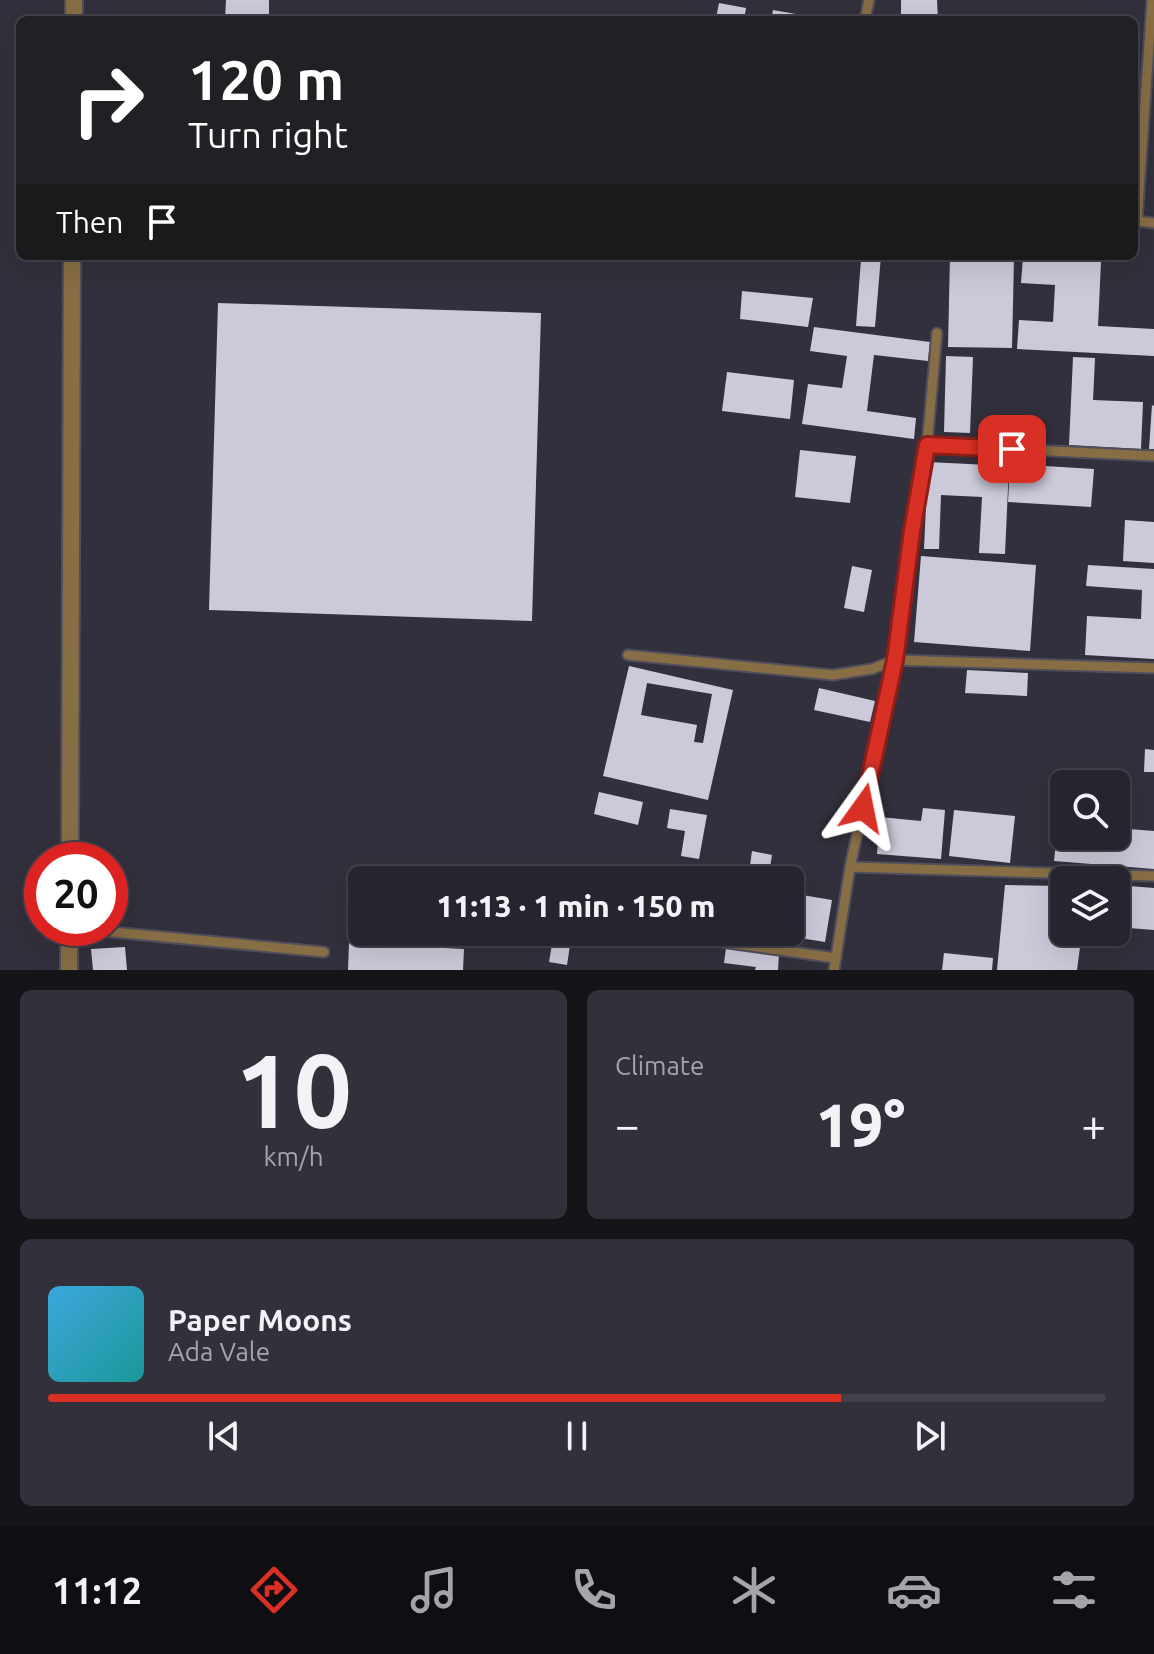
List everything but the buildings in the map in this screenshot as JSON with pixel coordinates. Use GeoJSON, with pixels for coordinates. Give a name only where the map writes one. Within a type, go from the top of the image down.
{"type":"FeatureCollection","features":[{"type":"Feature","properties":{"kind":"street"},"geometry":{"type":"LineString","coordinates":[[70,842],[72,260]]}},
{"type":"Feature","properties":{"kind":"street"},"geometry":{"type":"LineString","coordinates":[[69,946],[69,970]]}},
{"type":"Feature","properties":{"kind":"lane"},"geometry":{"type":"LineString","coordinates":[[1138,206],[1152,0]]}},
{"type":"Feature","properties":{"kind":"lane"},"geometry":{"type":"LineString","coordinates":[[834,970],[850,867],[895,660],[927,445],[937,333]]}},
{"type":"Feature","properties":{"kind":"lane"},"geometry":{"type":"LineString","coordinates":[[927,445],[1154,456]]}},
{"type":"Feature","properties":{"kind":"lane"},"geometry":{"type":"LineString","coordinates":[[628,655],[833,675],[872,669],[895,660],[1154,668]]}},
{"type":"Feature","properties":{"kind":"lane"},"geometry":{"type":"LineString","coordinates":[[850,867],[1154,876]]}},
{"type":"Feature","properties":{"kind":"lane"},"geometry":{"type":"LineString","coordinates":[[128,934],[324,952]]}},
{"type":"Feature","properties":{"kind":"lane"},"geometry":{"type":"LineString","coordinates":[[750,946],[836,958]]}},
{"type":"Feature","properties":{"kind":"route"},"geometry":{"type":"LineString","coordinates":[[863,808],[895,660],[927,445],[1012,449]]}}]}
